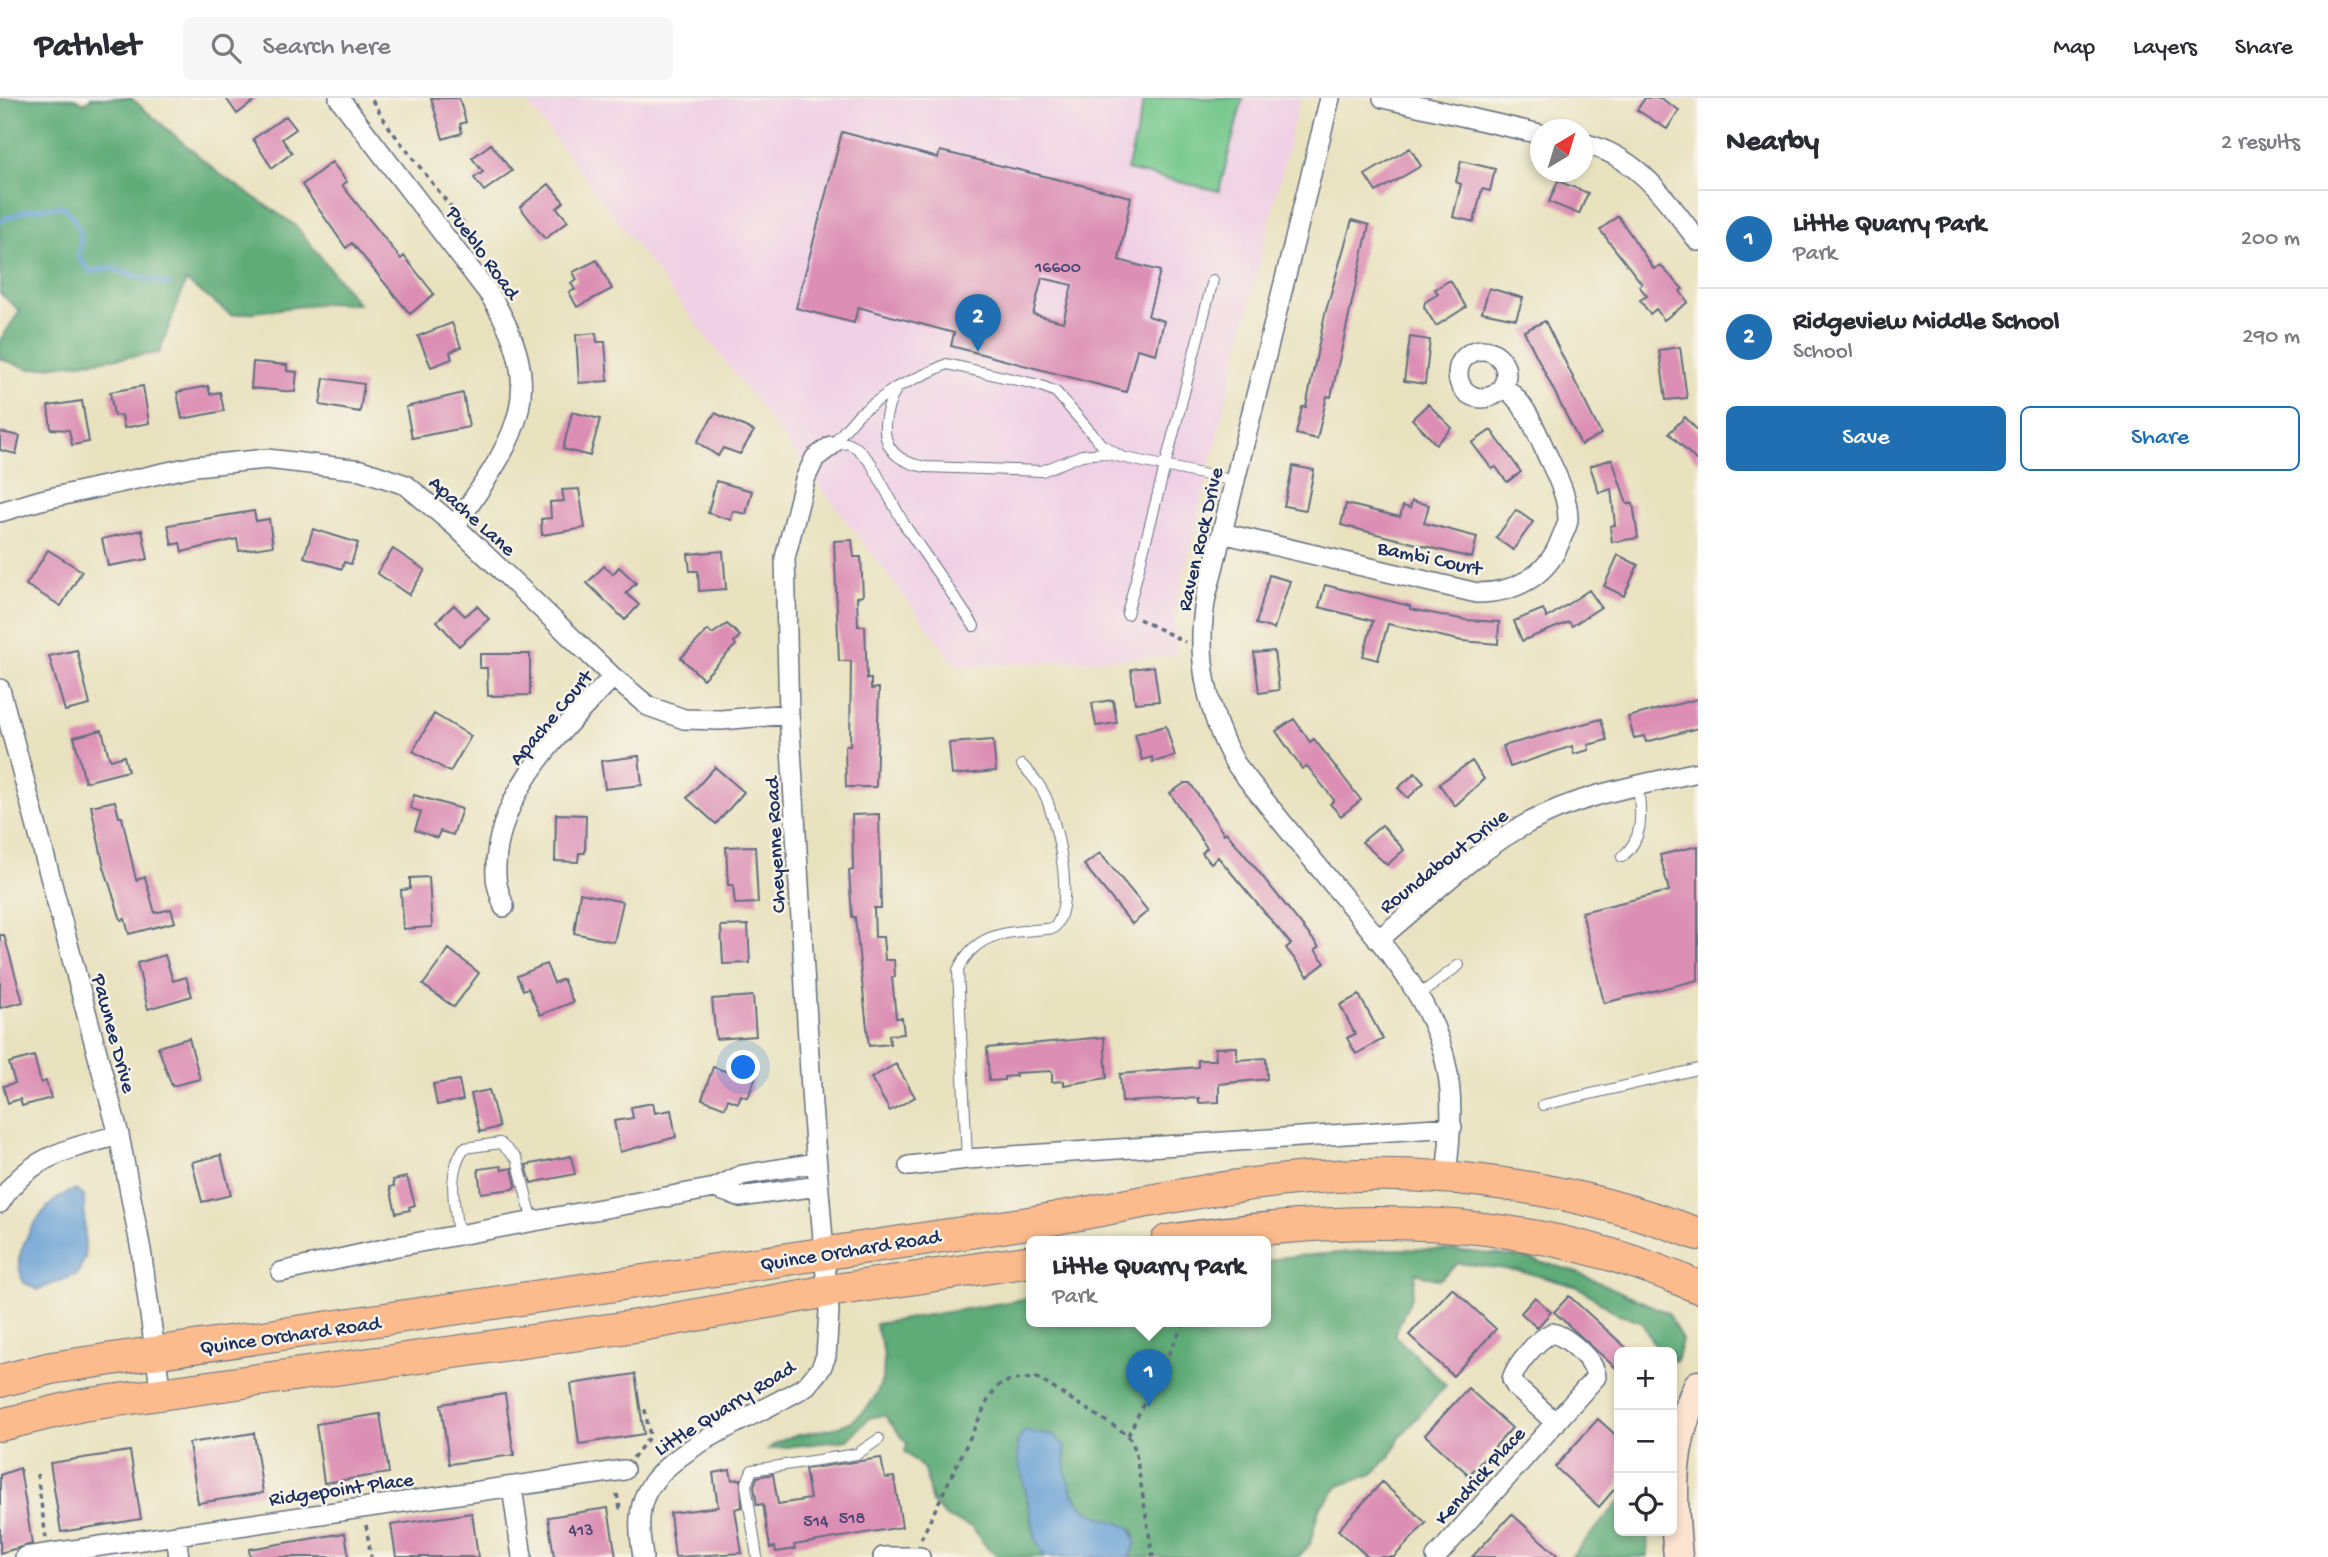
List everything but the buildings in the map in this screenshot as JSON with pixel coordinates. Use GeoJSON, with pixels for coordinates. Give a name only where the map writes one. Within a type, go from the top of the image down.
{"type":"FeatureCollection","features":[{"type":"Feature","properties":{"kind":"main road","name":"Quince Orchard Road"},"geometry":{"type":"LineString","coordinates":[[0,1381],[51,1368],[1041,1221],[1212,1189],[1298,1178],[1339,1175],[1446,1176],[1542,1190],[1665,1221],[1698,1234]]}},
{"type":"Feature","properties":{"kind":"main road"},"geometry":{"type":"LineString","coordinates":[[1200,1236],[1245,1229],[1324,1224],[1472,1225],[1540,1236],[1612,1255],[1698,1287]]}},
{"type":"Feature","properties":{"kind":"main road","name":"Quince Orchard Road"},"geometry":{"type":"LineString","coordinates":[[0,1424],[83,1405],[636,1326],[828,1291],[1026,1262]]}},
{"type":"Feature","properties":{"kind":"street","name":"Raven Rock Drive"},"geometry":{"type":"LineString","coordinates":[[1330,98],[1203,608],[1201,650],[1217,731],[1235,763],[1378,940],[1418,996],[1433,1025],[1447,1067],[1452,1126],[1446,1176]]}},
{"type":"Feature","properties":{"kind":"street"},"geometry":{"type":"LineString","coordinates":[[1383,98],[1530,131]]}},
{"type":"Feature","properties":{"kind":"street","name":"Pueblo Road"},"geometry":{"type":"LineString","coordinates":[[354,101],[490,295],[506,320],[519,356],[522,395],[509,446],[455,526]]}},
{"type":"Feature","properties":{"kind":"street"},"geometry":{"type":"LineString","coordinates":[[1593,146],[1622,156],[1656,184],[1698,241]]}},
{"type":"Feature","properties":{"kind":"street","name":"Bambi Court"},"geometry":{"type":"LineString","coordinates":[[1222,533],[1477,593],[1495,593],[1528,582],[1544,569],[1558,550],[1568,521],[1563,490],[1525,407],[1503,386]]}},
{"type":"Feature","properties":{"kind":"street","name":"Cheyenne Road"},"geometry":{"type":"LineString","coordinates":[[824,1253],[815,1163],[789,714],[785,558],[805,479],[815,458],[831,446]]}},
{"type":"Feature","properties":{"kind":"street","name":"Apache Lane"},"geometry":{"type":"LineString","coordinates":[[0,512],[41,500],[195,466],[267,458],[361,470],[406,485],[455,526],[613,677],[648,706],[684,719],[721,720],[789,714]]}},
{"type":"Feature","properties":{"kind":"street","name":"Apache Court"},"geometry":{"type":"LineString","coordinates":[[504,907],[496,877],[500,836],[519,792],[564,728],[613,677]]}},
{"type":"Feature","properties":{"kind":"street","name":"Pawnee Drive"},"geometry":{"type":"LineString","coordinates":[[0,689],[119,1135],[161,1394]]}},
{"type":"Feature","properties":{"kind":"street","name":"Roundabout Drive"},"geometry":{"type":"LineString","coordinates":[[1378,940],[1496,843],[1531,821],[1594,797],[1698,772]]}},
{"type":"Feature","properties":{"kind":"street"},"geometry":{"type":"LineString","coordinates":[[909,1166],[967,1159],[1452,1126]]}},
{"type":"Feature","properties":{"kind":"street"},"geometry":{"type":"LineString","coordinates":[[0,1203],[21,1176],[54,1153],[119,1135]]}},
{"type":"Feature","properties":{"kind":"street"},"geometry":{"type":"LineString","coordinates":[[281,1272],[458,1235],[715,1188],[742,1175],[815,1163]]}},
{"type":"Feature","properties":{"kind":"street"},"geometry":{"type":"LineString","coordinates":[[715,1188],[740,1197],[818,1186]]}},
{"type":"Feature","properties":{"kind":"street","name":"Little Quarry Road"},"geometry":{"type":"LineString","coordinates":[[643,1557],[641,1507],[649,1487],[662,1469],[682,1454],[800,1390],[821,1368],[828,1344],[828,1291],[824,1253]]}},
{"type":"Feature","properties":{"kind":"street","name":"Kendrick Place"},"geometry":{"type":"LineString","coordinates":[[1436,1557],[1593,1382],[1597,1373],[1592,1364],[1561,1336],[1552,1333],[1545,1337],[1515,1370],[1512,1379],[1516,1388],[1556,1423]]}},
{"type":"Feature","properties":{"kind":"street"},"geometry":{"type":"LineString","coordinates":[[1678,1557],[1672,1484],[1674,1461],[1687,1409],[1698,1385]]}},
{"type":"Feature","properties":{"kind":"street","name":"Ridgepoint Place"},"geometry":{"type":"LineString","coordinates":[[24,1557],[624,1470]]}},
{"type":"Feature","properties":{"kind":"street"},"geometry":{"type":"LineString","coordinates":[[512,1487],[522,1557]]}},
{"type":"Feature","properties":{"kind":"street"},"geometry":{"type":"LineString","coordinates":[[176,1535],[179,1557]]}},
{"type":"Feature","properties":{"kind":"street"},"geometry":{"type":"LineString","coordinates":[[884,1557],[920,1549]]}},
{"type":"Feature","properties":{"kind":"lane"},"geometry":{"type":"LineString","coordinates":[[1128,614],[1213,280]]}},
{"type":"Feature","properties":{"kind":"lane"},"geometry":{"type":"LineString","coordinates":[[831,446],[859,415],[897,387],[947,364],[1039,385],[1056,392],[1101,444],[1120,456]]}},
{"type":"Feature","properties":{"kind":"lane"},"geometry":{"type":"LineString","coordinates":[[897,387],[882,422],[886,439],[895,454],[912,465],[1042,471],[1082,455],[1120,456],[1235,481]]}},
{"type":"Feature","properties":{"kind":"lane"},"geometry":{"type":"LineString","coordinates":[[831,446],[846,443],[857,448],[871,463],[904,524],[974,626]]}},
{"type":"Feature","properties":{"kind":"lane"},"geometry":{"type":"LineString","coordinates":[[967,1159],[958,970],[973,946],[988,937],[1054,928],[1063,917],[1064,881],[1049,804],[1035,778],[1022,765]]}},
{"type":"Feature","properties":{"kind":"lane"},"geometry":{"type":"LineString","coordinates":[[1622,857],[1638,837],[1641,822],[1638,786]]}},
{"type":"Feature","properties":{"kind":"lane"},"geometry":{"type":"LineString","coordinates":[[1418,996],[1459,965]]}},
{"type":"Feature","properties":{"kind":"lane"},"geometry":{"type":"LineString","coordinates":[[1543,1105],[1698,1069]]}},
{"type":"Feature","properties":{"kind":"lane"},"geometry":{"type":"LineString","coordinates":[[458,1235],[452,1182],[456,1160],[464,1148],[500,1143],[517,1159],[533,1222]]}},
{"type":"Feature","properties":{"kind":"lane"},"geometry":{"type":"LineString","coordinates":[[757,1557],[746,1485],[752,1470],[858,1454],[879,1439]]}},
{"type":"Feature","properties":{"kind":"path"},"geometry":{"type":"LineString","coordinates":[[354,101],[391,130],[466,225]]}},
{"type":"Feature","properties":{"kind":"path"},"geometry":{"type":"LineString","coordinates":[[1128,614],[1201,650]]}},
{"type":"Feature","properties":{"kind":"path"},"geometry":{"type":"LineString","coordinates":[[1128,1435],[1182,1327]]}},
{"type":"Feature","properties":{"kind":"path"},"geometry":{"type":"LineString","coordinates":[[920,1549],[957,1459],[989,1398],[999,1385],[1023,1378],[1046,1381],[1085,1410],[1128,1435],[1135,1449],[1153,1557]]}},
{"type":"Feature","properties":{"kind":"path"},"geometry":{"type":"LineString","coordinates":[[624,1470],[650,1436],[644,1405]]}},
{"type":"Feature","properties":{"kind":"path"},"geometry":{"type":"LineString","coordinates":[[37,1474],[49,1553]]}},
{"type":"Feature","properties":{"kind":"path"},"geometry":{"type":"LineString","coordinates":[[617,1494],[620,1508],[625,1508]]}},
{"type":"Feature","properties":{"kind":"path"},"geometry":{"type":"LineString","coordinates":[[366,1525],[371,1557]]}},
{"type":"Feature","properties":{"kind":"shaded area"},"geometry":{"type":"Polygon","coordinates":[[[524,98],[1300,98],[1176,606],[1176,656],[958,667],[524,98]]]}},
{"type":"Feature","properties":{"kind":"green space"},"geometry":{"type":"Polygon","coordinates":[[[0,98],[73,98],[85,103],[91,98],[131,98],[217,172],[296,226],[358,304],[327,303],[231,315],[186,281],[159,353],[30,369],[0,359],[0,340],[20,311],[0,293],[0,98]]]}},
{"type":"Feature","properties":{"kind":"green space"},"geometry":{"type":"Polygon","coordinates":[[[1145,98],[1243,98],[1219,191],[1127,170],[1145,98]]]}},
{"type":"Feature","properties":{"kind":"green space"},"geometry":{"type":"Polygon","coordinates":[[[1393,1249],[1454,1250],[1520,1257],[1571,1270],[1668,1313],[1682,1340],[1677,1358],[1677,1347],[1655,1347],[1641,1321],[1619,1315],[1578,1287],[1521,1271],[1458,1263],[1439,1280],[1416,1273],[1412,1296],[1394,1335],[1446,1385],[1400,1437],[1391,1455],[1373,1474],[1339,1486],[1319,1508],[1310,1544],[1298,1557],[1129,1557],[1136,1538],[1134,1532],[1122,1524],[1090,1512],[1076,1498],[1067,1480],[1065,1452],[1026,1494],[1037,1543],[1045,1557],[999,1557],[988,1549],[972,1527],[947,1518],[932,1503],[924,1469],[905,1452],[907,1444],[884,1415],[869,1418],[848,1440],[768,1449],[791,1437],[845,1424],[855,1419],[871,1403],[881,1383],[884,1360],[875,1324],[1026,1299],[1026,1327],[1271,1327],[1271,1261],[1284,1257],[1393,1249]]]}},
{"type":"Feature","properties":{"kind":"green space"},"geometry":{"type":"Polygon","coordinates":[[[1614,1508],[1614,1536],[1647,1536],[1648,1557],[1571,1557],[1614,1508]]]}},
{"type":"Feature","properties":{"kind":"water"},"geometry":{"type":"Polygon","coordinates":[[[75,1190],[84,1196],[85,1258],[77,1274],[38,1290],[23,1282],[20,1270],[19,1262],[26,1238],[47,1208],[75,1190]]]}},
{"type":"Feature","properties":{"kind":"water"},"geometry":{"type":"Polygon","coordinates":[[[1024,1431],[1054,1436],[1065,1446],[1067,1477],[1074,1496],[1080,1504],[1098,1516],[1130,1528],[1136,1543],[1129,1557],[1045,1557],[1037,1543],[1018,1457],[1017,1442],[1024,1431]]]}},
{"type":"Feature","properties":{"kind":"waterway"},"geometry":{"type":"LineString","coordinates":[[0,221],[27,210],[63,206],[79,229],[81,243],[78,257],[91,272],[109,268],[169,285]]}},
{"type":"Feature","properties":{"kind":"place","name":"Ridgeview Middle School"},"geometry":{"type":"Point","coordinates":[978,352]}},
{"type":"Feature","properties":{"kind":"place","name":"Little Quarry Park"},"geometry":{"type":"Point","coordinates":[1149,1407]}}]}
